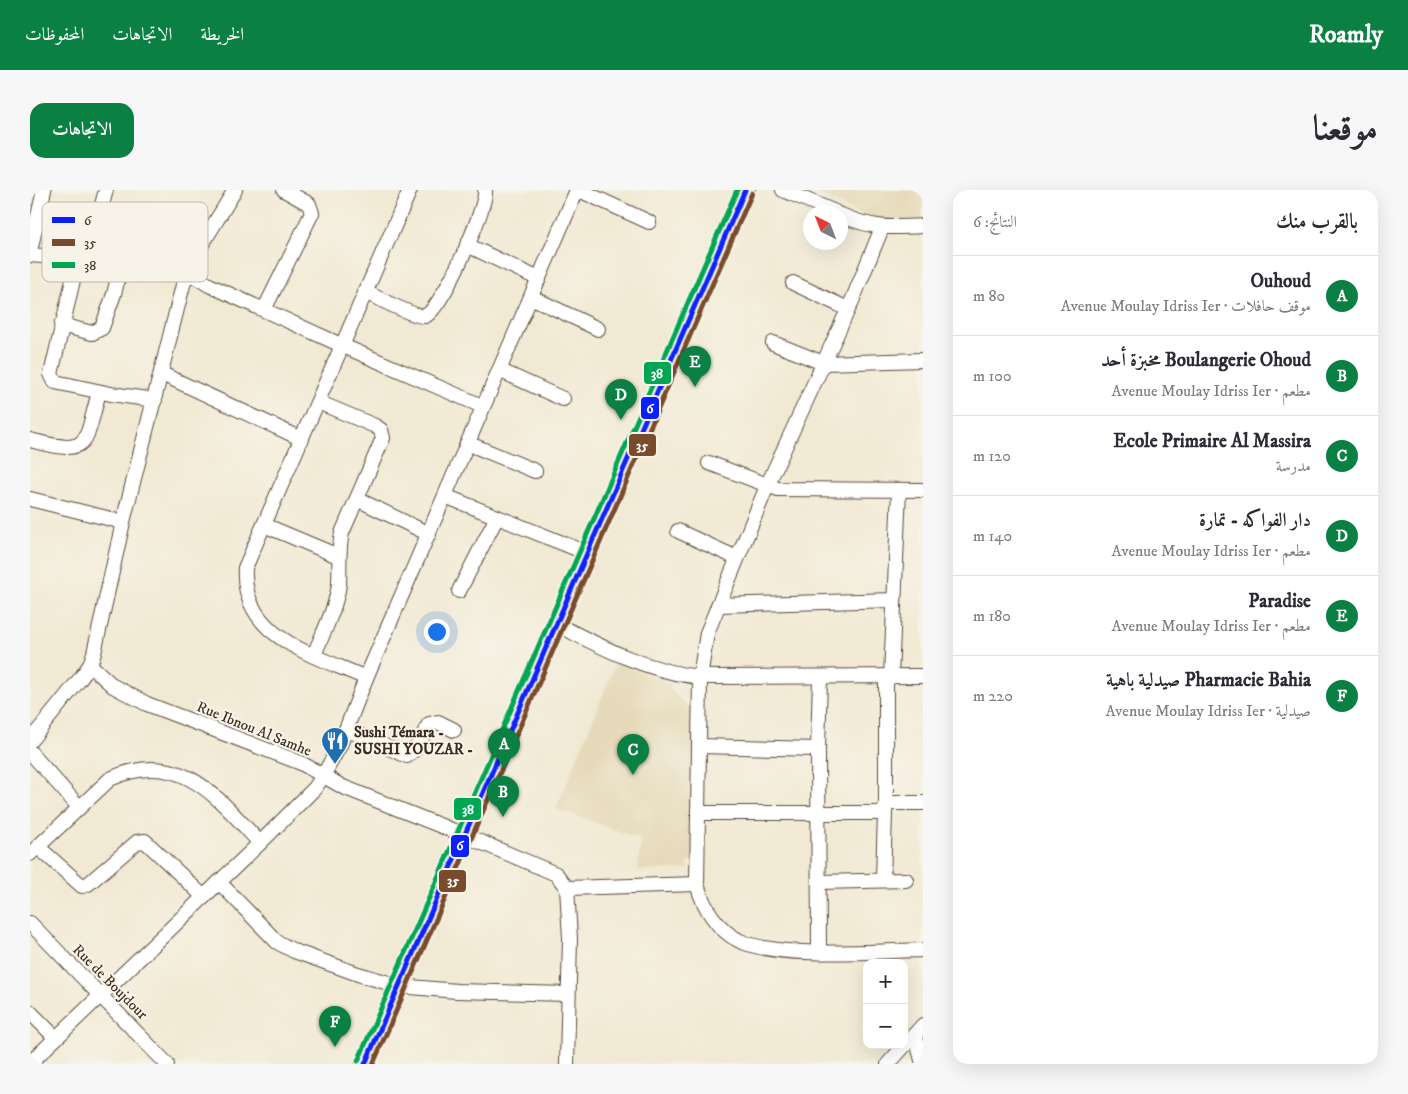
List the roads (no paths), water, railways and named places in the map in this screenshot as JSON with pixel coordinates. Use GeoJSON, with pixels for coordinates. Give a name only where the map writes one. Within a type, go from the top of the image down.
{"type":"FeatureCollection","features":[{"type":"Feature","properties":{"kind":"main road"},"geometry":{"type":"LineString","coordinates":[[365,1064],[745,190]]}},
{"type":"Feature","properties":{"kind":"street"},"geometry":{"type":"LineString","coordinates":[[102,202],[106,190]]}},
{"type":"Feature","properties":{"kind":"street"},"geometry":{"type":"LineString","coordinates":[[264,310],[312,213],[309,204],[284,190]]}},
{"type":"Feature","properties":{"kind":"street"},"geometry":{"type":"LineString","coordinates":[[366,678],[276,637],[257,613],[247,592],[244,582],[245,568],[410,190]]}},
{"type":"Feature","properties":{"kind":"street"},"geometry":{"type":"LineString","coordinates":[[365,292],[420,316],[426,316],[445,292],[485,202],[485,190]]}},
{"type":"Feature","properties":{"kind":"street"},"geometry":{"type":"LineString","coordinates":[[30,1063],[260,843],[324,776],[346,729],[482,406],[578,190],[649,222]]}},
{"type":"Feature","properties":{"kind":"street"},"geometry":{"type":"LineString","coordinates":[[784,190],[819,205]]}},
{"type":"Feature","properties":{"kind":"street"},"geometry":{"type":"LineString","coordinates":[[30,250],[41,191]]}},
{"type":"Feature","properties":{"kind":"street"},"geometry":{"type":"LineString","coordinates":[[208,233],[231,192]]}},
{"type":"Feature","properties":{"kind":"street"},"geometry":{"type":"LineString","coordinates":[[848,218],[861,224],[882,228],[923,226]]}},
{"type":"Feature","properties":{"kind":"street"},"geometry":{"type":"LineString","coordinates":[[882,228],[848,309],[767,486],[707,633],[700,678],[697,884],[707,911],[738,940],[784,950],[923,950]]}},
{"type":"Feature","properties":{"kind":"street"},"geometry":{"type":"LineString","coordinates":[[467,245],[539,278]]}},
{"type":"Feature","properties":{"kind":"street"},"geometry":{"type":"LineString","coordinates":[[72,282],[61,325],[52,378],[55,382],[99,392],[155,400]]}},
{"type":"Feature","properties":{"kind":"street"},"geometry":{"type":"LineString","coordinates":[[61,325],[92,333],[102,328],[117,282]]}},
{"type":"Feature","properties":{"kind":"street"},"geometry":{"type":"LineString","coordinates":[[30,741],[90,665],[123,522],[185,282]]}},
{"type":"Feature","properties":{"kind":"street"},"geometry":{"type":"LineString","coordinates":[[204,282],[341,345],[482,406]]}},
{"type":"Feature","properties":{"kind":"street"},"geometry":{"type":"LineString","coordinates":[[792,283],[848,309]]}},
{"type":"Feature","properties":{"kind":"street"},"geometry":{"type":"LineString","coordinates":[[531,296],[598,329]]}},
{"type":"Feature","properties":{"kind":"street"},"geometry":{"type":"LineString","coordinates":[[773,342],[823,363],[923,360]]}},
{"type":"Feature","properties":{"kind":"street"},"geometry":{"type":"LineString","coordinates":[[499,370],[563,399]]}},
{"type":"Feature","properties":{"kind":"street"},"geometry":{"type":"LineString","coordinates":[[162,374],[302,439]]}},
{"type":"Feature","properties":{"kind":"street"},"geometry":{"type":"LineString","coordinates":[[30,440],[71,449],[79,446],[84,442],[99,392]]}},
{"type":"Feature","properties":{"kind":"street"},"geometry":{"type":"LineString","coordinates":[[314,655],[334,603],[338,585],[338,556],[342,533],[380,449],[383,434],[375,426],[318,402]]}},
{"type":"Feature","properties":{"kind":"street"},"geometry":{"type":"LineString","coordinates":[[467,443],[535,471]]}},
{"type":"Feature","properties":{"kind":"street"},"geometry":{"type":"LineString","coordinates":[[709,463],[778,489],[824,491],[923,490]]}},
{"type":"Feature","properties":{"kind":"street"},"geometry":{"type":"LineString","coordinates":[[883,880],[888,677],[899,490]]}},
{"type":"Feature","properties":{"kind":"street"},"geometry":{"type":"LineString","coordinates":[[445,496],[587,554]]}},
{"type":"Feature","properties":{"kind":"street"},"geometry":{"type":"LineString","coordinates":[[30,499],[123,522]]}},
{"type":"Feature","properties":{"kind":"street"},"geometry":{"type":"LineString","coordinates":[[357,499],[429,534]]}},
{"type":"Feature","properties":{"kind":"street"},"geometry":{"type":"LineString","coordinates":[[459,591],[497,517]]}},
{"type":"Feature","properties":{"kind":"street"},"geometry":{"type":"LineString","coordinates":[[264,525],[338,556]]}},
{"type":"Feature","properties":{"kind":"street"},"geometry":{"type":"LineString","coordinates":[[678,531],[737,558]]}},
{"type":"Feature","properties":{"kind":"street"},"geometry":{"type":"LineString","coordinates":[[718,605],[894,600]]}},
{"type":"Feature","properties":{"kind":"street"},"geometry":{"type":"LineString","coordinates":[[556,624],[628,658],[679,675],[700,678],[923,676]]}},
{"type":"Feature","properties":{"kind":"street","name":"Rue Ibnou Al Samhe"},"geometry":{"type":"LineString","coordinates":[[90,665],[113,686],[146,704],[301,763],[343,788],[550,870],[567,888]]}},
{"type":"Feature","properties":{"kind":"street"},"geometry":{"type":"LineString","coordinates":[[819,951],[818,749],[820,678]]}},
{"type":"Feature","properties":{"kind":"street"},"geometry":{"type":"LineString","coordinates":[[346,729],[407,756],[418,747],[429,724],[438,722],[454,730]]}},
{"type":"Feature","properties":{"kind":"street"},"geometry":{"type":"LineString","coordinates":[[699,746],[818,749]]}},
{"type":"Feature","properties":{"kind":"street"},"geometry":{"type":"LineString","coordinates":[[30,752],[79,807]]}},
{"type":"Feature","properties":{"kind":"street"},"geometry":{"type":"LineString","coordinates":[[204,897],[145,841],[137,842],[88,884],[82,886],[34,850],[110,780],[127,772],[141,769],[162,769],[182,774],[207,788],[260,843]]}},
{"type":"Feature","properties":{"kind":"street"},"geometry":{"type":"LineString","coordinates":[[698,813],[819,814],[923,803]]}},
{"type":"Feature","properties":{"kind":"street"},"geometry":{"type":"LineString","coordinates":[[819,882],[906,880]]}},
{"type":"Feature","properties":{"kind":"street"},"geometry":{"type":"LineString","coordinates":[[219,882],[264,931],[285,947],[336,967],[399,986],[457,991],[568,994]]}},
{"type":"Feature","properties":{"kind":"street"},"geometry":{"type":"LineString","coordinates":[[567,1064],[570,938],[567,888],[697,884]]}},
{"type":"Feature","properties":{"kind":"street","name":"Rue de Boujdour"},"geometry":{"type":"LineString","coordinates":[[30,923],[167,1064]]}},
{"type":"Feature","properties":{"kind":"street"},"geometry":{"type":"LineString","coordinates":[[30,1012],[56,1038]]}},
{"type":"Feature","properties":{"kind":"street"},"geometry":{"type":"LineString","coordinates":[[888,1064],[919,1030]]}},
{"type":"Feature","properties":{"kind":"street"},"geometry":{"type":"LineString","coordinates":[[919,1030],[918,1039],[923,1064]]}},
{"type":"Feature","properties":{"kind":"place","name":"Paradise"},"geometry":{"type":"Point","coordinates":[695,387]}},
{"type":"Feature","properties":{"kind":"place","name":"دار الفواكه - تمارة"},"geometry":{"type":"Point","coordinates":[621,420]}},
{"type":"Feature","properties":{"kind":"place","name":"Sushi Témara - SUSHI YOUZAR -"},"geometry":{"type":"Point","coordinates":[335,765]}},
{"type":"Feature","properties":{"kind":"place","name":"Ouhoud"},"geometry":{"type":"Point","coordinates":[504,769]}},
{"type":"Feature","properties":{"kind":"place","name":"Ecole Primaire Al Massira"},"geometry":{"type":"Point","coordinates":[633,775]}},
{"type":"Feature","properties":{"kind":"place","name":"Boulangerie Ohoud مخبزة أحد"},"geometry":{"type":"Point","coordinates":[503,817]}},
{"type":"Feature","properties":{"kind":"place","name":"Pharmacie Bahia صيدلية باهية"},"geometry":{"type":"Point","coordinates":[335,1047]}}]}
